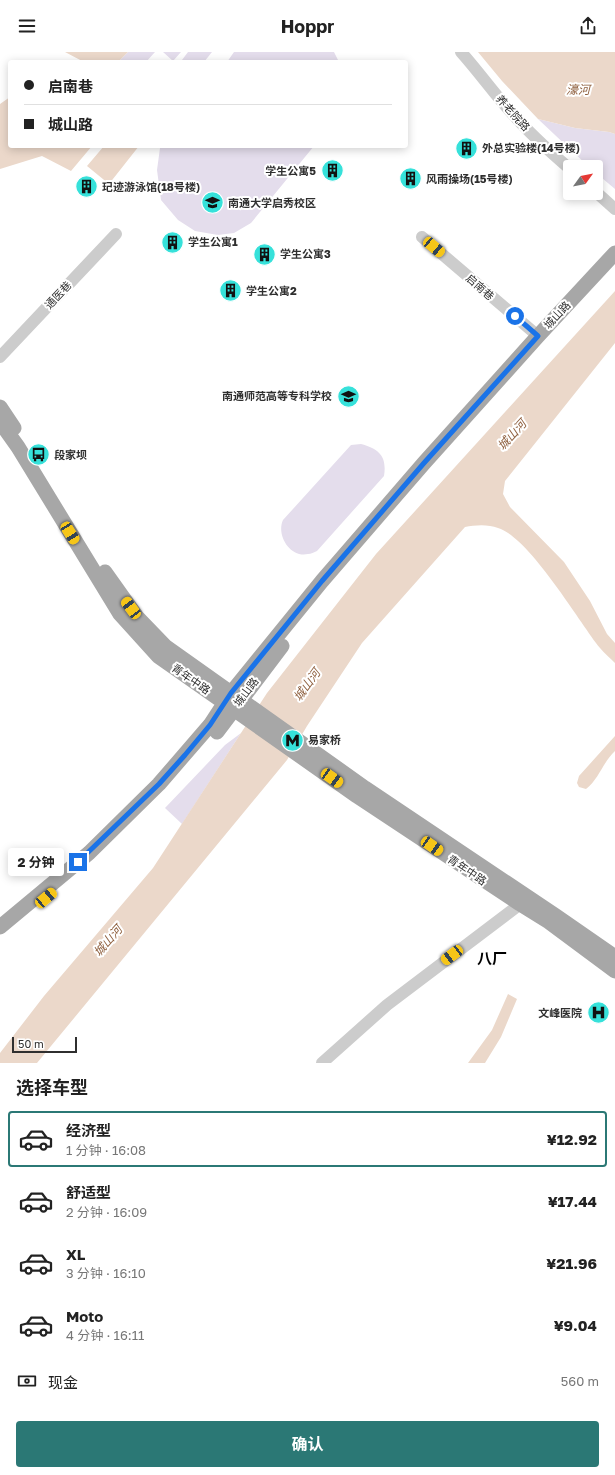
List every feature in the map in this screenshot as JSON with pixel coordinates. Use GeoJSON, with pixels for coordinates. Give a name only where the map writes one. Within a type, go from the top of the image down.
{"type":"FeatureCollection","features":[{"type":"Feature","properties":{"kind":"main road","name":"城山路"},"geometry":{"type":"LineString","coordinates":[[0,927],[89,853],[159,784],[210,725],[238,705],[327,575],[424,463],[615,253]]}},
{"type":"Feature","properties":{"kind":"main road","name":"城山路"},"geometry":{"type":"LineString","coordinates":[[0,937],[92,860],[168,788],[238,705],[328,587],[388,516],[615,265]]}},
{"type":"Feature","properties":{"kind":"main road","name":"青年中路"},"geometry":{"type":"LineString","coordinates":[[0,407],[35,458],[92,553],[137,616],[166,646],[238,705]]}},
{"type":"Feature","properties":{"kind":"main road","name":"青年中路"},"geometry":{"type":"LineString","coordinates":[[0,422],[18,447],[120,614],[158,656],[238,705],[299,748],[357,796],[615,957]]}},
{"type":"Feature","properties":{"kind":"main road","name":"青年中路"},"geometry":{"type":"LineString","coordinates":[[524,901],[549,922],[615,971]]}},
{"type":"Feature","properties":{"kind":"street","name":"养老院路"},"geometry":{"type":"LineString","coordinates":[[461,52],[479,71],[511,112],[547,149],[563,163]]}},
{"type":"Feature","properties":{"kind":"street"},"geometry":{"type":"LineString","coordinates":[[603,198],[615,209]]}},
{"type":"Feature","properties":{"kind":"street","name":"通医巷"},"geometry":{"type":"LineString","coordinates":[[0,357],[116,234]]}},
{"type":"Feature","properties":{"kind":"street","name":"启南巷"},"geometry":{"type":"LineString","coordinates":[[422,237],[538,336]]}},
{"type":"Feature","properties":{"kind":"street"},"geometry":{"type":"LineString","coordinates":[[322,1063],[387,1005],[524,901]]}},
{"type":"Feature","properties":{"kind":"shaded area"},"geometry":{"type":"Polygon","coordinates":[[[128,52],[155,52],[148,60],[120,60],[128,52]]]}},
{"type":"Feature","properties":{"kind":"shaded area"},"geometry":{"type":"Polygon","coordinates":[[[163,52],[181,52],[174,60],[163,52]]]}},
{"type":"Feature","properties":{"kind":"shaded area"},"geometry":{"type":"Polygon","coordinates":[[[188,52],[212,52],[206,60],[182,60],[188,52]]]}},
{"type":"Feature","properties":{"kind":"shaded area"},"geometry":{"type":"Polygon","coordinates":[[[234,52],[334,52],[338,60],[228,60],[234,52]]]}},
{"type":"Feature","properties":{"kind":"shaded area"},"geometry":{"type":"Polygon","coordinates":[[[538,119],[575,128],[615,134],[615,189],[603,179],[603,160],[582,160],[538,119]]]}},
{"type":"Feature","properties":{"kind":"shaded area"},"geometry":{"type":"Polygon","coordinates":[[[160,148],[312,148],[251,223],[234,233],[218,235],[195,231],[178,220],[161,200],[157,170],[160,148]]]}},
{"type":"Feature","properties":{"kind":"shaded area"},"geometry":{"type":"Polygon","coordinates":[[[361,444],[373,448],[381,455],[385,469],[384,476],[317,551],[308,554],[301,554],[290,549],[281,532],[283,520],[351,445],[361,444]]]}},
{"type":"Feature","properties":{"kind":"shaded area"},"geometry":{"type":"Polygon","coordinates":[[[241,733],[182,824],[165,808],[225,745],[241,733]]]}},
{"type":"Feature","properties":{"kind":"water"},"geometry":{"type":"Polygon","coordinates":[[[65,52],[128,52],[120,60],[80,60],[65,52]]]}},
{"type":"Feature","properties":{"kind":"water","name":"濠河"},"geometry":{"type":"Polygon","coordinates":[[[478,52],[615,52],[615,134],[575,128],[538,119],[502,81],[478,52]]]}},
{"type":"Feature","properties":{"kind":"water"},"geometry":{"type":"Polygon","coordinates":[[[8,98],[8,148],[90,148],[71,171],[42,156],[0,169],[0,104],[8,98]]]}},
{"type":"Feature","properties":{"kind":"water"},"geometry":{"type":"Polygon","coordinates":[[[102,148],[137,148],[109,184],[87,166],[102,148]]]}},
{"type":"Feature","properties":{"kind":"water","name":"城山河"},"geometry":{"type":"Polygon","coordinates":[[[615,291],[615,343],[505,481],[503,494],[510,507],[564,562],[590,601],[607,634],[615,643],[615,663],[600,648],[552,581],[524,547],[510,535],[498,528],[482,525],[465,527],[362,643],[307,726],[287,760],[37,1063],[0,1063],[0,1053],[44,996],[153,868],[267,693],[376,554],[615,291]]]}},
{"type":"Feature","properties":{"kind":"water"},"geometry":{"type":"Polygon","coordinates":[[[615,736],[615,751],[586,789],[579,787],[577,783],[579,776],[615,736]]]}},
{"type":"Feature","properties":{"kind":"water"},"geometry":{"type":"Polygon","coordinates":[[[508,994],[517,999],[501,1037],[485,1063],[468,1063],[492,1030],[508,994]]]}},
{"type":"Feature","properties":{"kind":"place","name":"外总实验楼(14号楼)"},"geometry":{"type":"Point","coordinates":[467,148]}},
{"type":"Feature","properties":{"kind":"place","name":"学生公寓5"},"geometry":{"type":"Point","coordinates":[332,171]}},
{"type":"Feature","properties":{"kind":"place","name":"风雨操场(15号楼)"},"geometry":{"type":"Point","coordinates":[411,179]}},
{"type":"Feature","properties":{"kind":"place","name":"玘迹游泳馆(18号楼)"},"geometry":{"type":"Point","coordinates":[87,187]}},
{"type":"Feature","properties":{"kind":"place","name":"南通大学启秀校区"},"geometry":{"type":"Point","coordinates":[212,203]}},
{"type":"Feature","properties":{"kind":"place","name":"学生公寓1"},"geometry":{"type":"Point","coordinates":[172,242]}},
{"type":"Feature","properties":{"kind":"place","name":"学生公寓3"},"geometry":{"type":"Point","coordinates":[265,254]}},
{"type":"Feature","properties":{"kind":"place","name":"学生公寓2"},"geometry":{"type":"Point","coordinates":[230,291]}},
{"type":"Feature","properties":{"kind":"place","name":"南通师范高等专科学校"},"geometry":{"type":"Point","coordinates":[348,396]}},
{"type":"Feature","properties":{"kind":"place","name":"段家坝"},"geometry":{"type":"Point","coordinates":[39,455]}},
{"type":"Feature","properties":{"kind":"place","name":"易家桥"},"geometry":{"type":"Point","coordinates":[292,740]}},
{"type":"Feature","properties":{"kind":"place","name":"文峰医院"},"geometry":{"type":"Point","coordinates":[598,1013]}},
{"type":"Feature","properties":{"kind":"district","name":"八厂"},"geometry":{"type":"Point","coordinates":[492,959]}},
{"type":"Feature","properties":{"kind":"route"},"geometry":{"type":"LineString","coordinates":[[78,862],[159,784],[185,755],[210,725],[231,693],[322,581],[424,463],[538,336],[515,316]]}}]}
